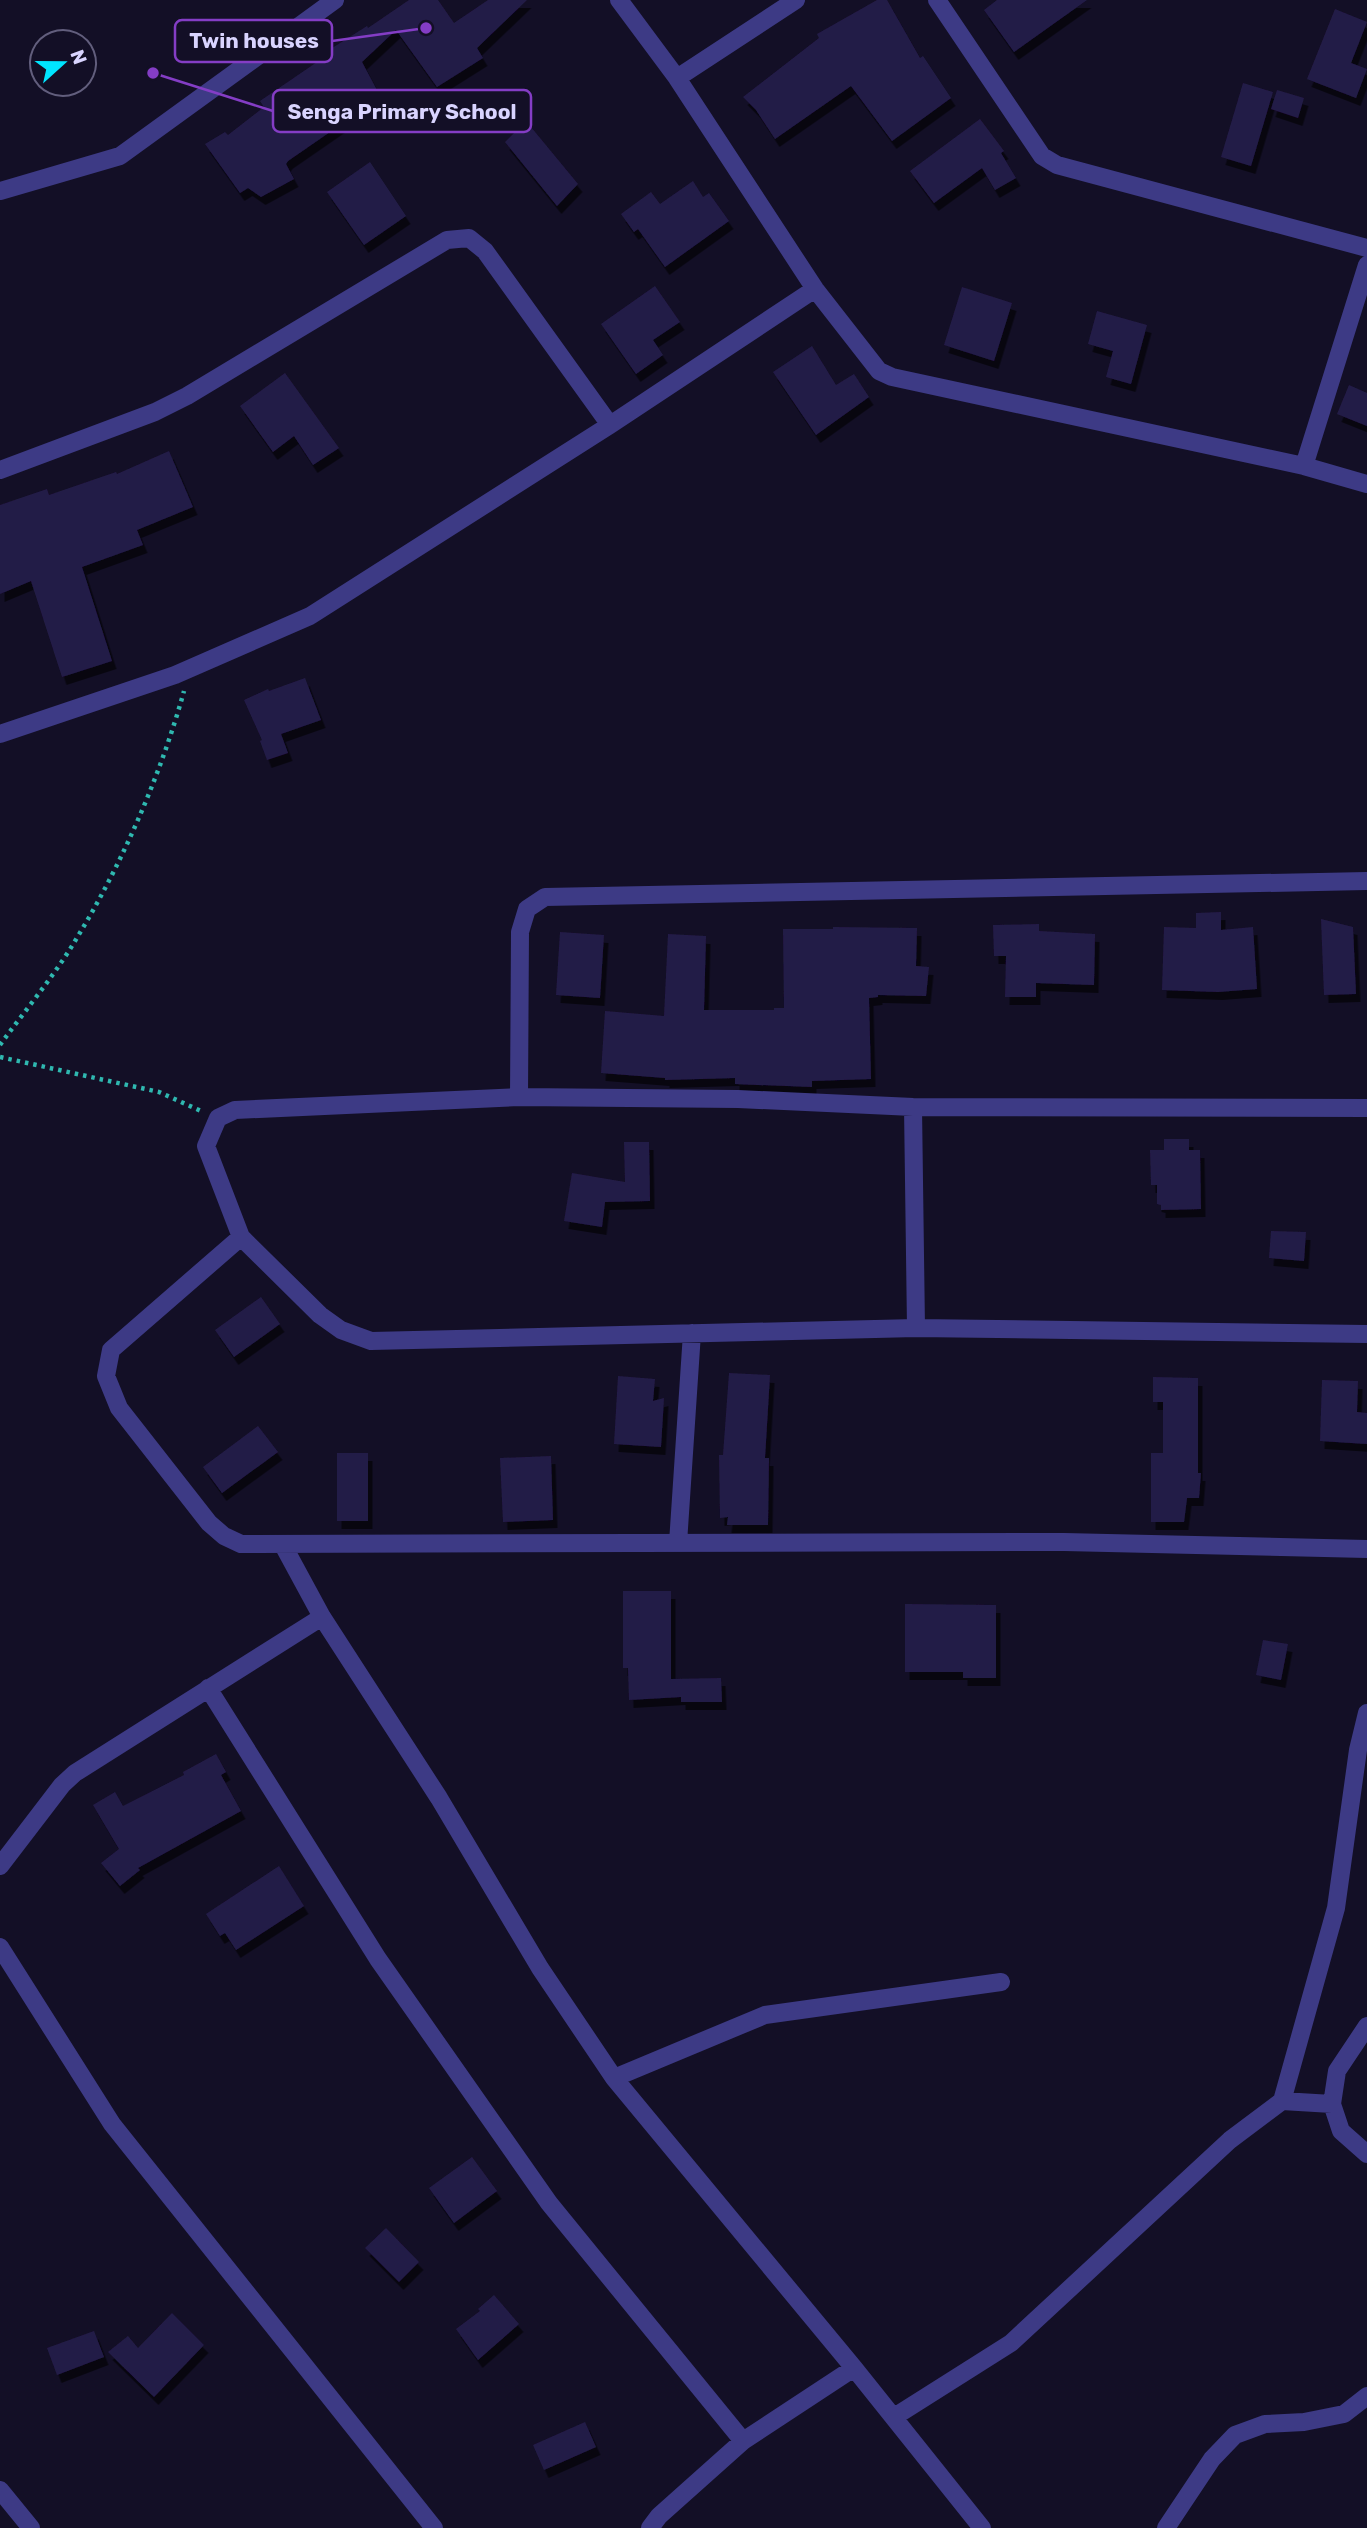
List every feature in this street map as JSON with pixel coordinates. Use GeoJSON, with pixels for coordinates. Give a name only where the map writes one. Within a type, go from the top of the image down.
{"type":"FeatureCollection","features":[{"type":"Feature","properties":{"kind":"street"},"geometry":{"type":"LineString","coordinates":[[0,191],[120,156],[335,0]]}},
{"type":"Feature","properties":{"kind":"street"},"geometry":{"type":"LineString","coordinates":[[619,0],[677,78],[815,289],[879,371],[892,377],[1304,466],[1367,484]]}},
{"type":"Feature","properties":{"kind":"street"},"geometry":{"type":"LineString","coordinates":[[677,78],[796,0]]}},
{"type":"Feature","properties":{"kind":"street"},"geometry":{"type":"LineString","coordinates":[[937,0],[1042,156],[1057,165],[1367,248]]}},
{"type":"Feature","properties":{"kind":"street"},"geometry":{"type":"LineString","coordinates":[[0,470],[166,407],[447,240],[469,238],[485,251],[610,425]]}},
{"type":"Feature","properties":{"kind":"street"},"geometry":{"type":"LineString","coordinates":[[1304,466],[1367,265]]}},
{"type":"Feature","properties":{"kind":"street"},"geometry":{"type":"LineString","coordinates":[[0,734],[190,668],[310,616],[610,425],[815,289]]}},
{"type":"Feature","properties":{"kind":"street"},"geometry":{"type":"LineString","coordinates":[[519,1097],[520,932],[527,909],[545,897],[1367,881]]}},
{"type":"Feature","properties":{"kind":"street"},"geometry":{"type":"LineString","coordinates":[[1367,1108],[913,1107],[738,1099],[519,1097],[235,1110],[218,1118],[206,1146],[241,1237],[320,1315],[341,1330],[371,1341],[916,1328],[1367,1334]]}},
{"type":"Feature","properties":{"kind":"street"},"geometry":{"type":"LineString","coordinates":[[913,1107],[916,1328]]}},
{"type":"Feature","properties":{"kind":"street"},"geometry":{"type":"LineString","coordinates":[[241,1237],[111,1350],[106,1376],[118,1408],[209,1523],[224,1536],[241,1544],[1064,1542],[1367,1549]]}},
{"type":"Feature","properties":{"kind":"street"},"geometry":{"type":"LineString","coordinates":[[678,1543],[692,1333]]}},
{"type":"Feature","properties":{"kind":"street"},"geometry":{"type":"LineString","coordinates":[[283,1545],[322,1617],[439,1798],[540,1968],[614,2078],[855,2368],[982,2528]]}},
{"type":"Feature","properties":{"kind":"street"},"geometry":{"type":"LineString","coordinates":[[0,1866],[62,1785],[75,1773],[322,1617]]}},
{"type":"Feature","properties":{"kind":"street"},"geometry":{"type":"LineString","coordinates":[[208,1688],[378,1959],[549,2203],[743,2441]]}},
{"type":"Feature","properties":{"kind":"street"},"geometry":{"type":"LineString","coordinates":[[894,2417],[1011,2343],[1230,2140],[1282,2101],[1336,1908],[1358,1750],[1367,1713]]}},
{"type":"Feature","properties":{"kind":"street"},"geometry":{"type":"LineString","coordinates":[[0,1947],[112,2124],[434,2528]]}},
{"type":"Feature","properties":{"kind":"street"},"geometry":{"type":"LineString","coordinates":[[614,2078],[765,2015],[1001,1982]]}},
{"type":"Feature","properties":{"kind":"street"},"geometry":{"type":"LineString","coordinates":[[1367,2026],[1337,2071],[1332,2104],[1341,2131],[1367,2154]]}},
{"type":"Feature","properties":{"kind":"street"},"geometry":{"type":"LineString","coordinates":[[1282,2101],[1332,2104]]}},
{"type":"Feature","properties":{"kind":"street"},"geometry":{"type":"LineString","coordinates":[[650,2528],[659,2516],[743,2441],[855,2368]]}},
{"type":"Feature","properties":{"kind":"street"},"geometry":{"type":"LineString","coordinates":[[1166,2528],[1212,2459],[1235,2435],[1265,2424],[1304,2422],[1344,2414],[1367,2396]]}},
{"type":"Feature","properties":{"kind":"street"},"geometry":{"type":"LineString","coordinates":[[0,2490],[31,2528]]}},
{"type":"Feature","properties":{"kind":"path"},"geometry":{"type":"LineString","coordinates":[[0,1045],[78,937],[128,841],[173,728],[190,668]]}},
{"type":"Feature","properties":{"kind":"path"},"geometry":{"type":"LineString","coordinates":[[0,1057],[159,1093],[218,1118]]}},
{"type":"Feature","properties":{"kind":"building"},"geometry":{"type":"Polygon","coordinates":[[[409,0],[438,0],[454,23],[488,0],[527,0],[477,48],[483,58],[437,87],[396,30],[362,62],[387,109],[364,125],[356,114],[288,161],[286,164],[294,179],[261,197],[248,188],[240,193],[205,144],[225,132],[228,135],[264,107],[260,101],[320,60],[318,57],[409,0]]]}},
{"type":"Feature","properties":{"kind":"building"},"geometry":{"type":"Polygon","coordinates":[[[877,0],[887,0],[920,58],[923,56],[951,98],[892,141],[851,86],[775,139],[756,110],[743,97],[819,38],[817,34],[877,0]]]}},
{"type":"Feature","properties":{"kind":"building"},"geometry":{"type":"Polygon","coordinates":[[[997,0],[1087,0],[1014,52],[984,10],[997,0]]]}},
{"type":"Feature","properties":{"kind":"building"},"geometry":{"type":"Polygon","coordinates":[[[1335,9],[1367,22],[1351,63],[1367,69],[1356,98],[1307,79],[1335,9]]]}},
{"type":"Feature","properties":{"kind":"building"},"geometry":{"type":"Polygon","coordinates":[[[1243,83],[1273,92],[1251,166],[1221,157],[1243,83]]]}},
{"type":"Feature","properties":{"kind":"building"},"geometry":{"type":"Polygon","coordinates":[[[1277,90],[1304,98],[1298,118],[1271,109],[1277,90]]]}},
{"type":"Feature","properties":{"kind":"building"},"geometry":{"type":"Polygon","coordinates":[[[980,119],[1004,151],[1001,153],[1016,178],[995,190],[982,168],[934,203],[910,171],[980,119]]]}},
{"type":"Feature","properties":{"kind":"building"},"geometry":{"type":"Polygon","coordinates":[[[526,121],[578,184],[557,206],[505,142],[526,121]]]}},
{"type":"Feature","properties":{"kind":"building"},"geometry":{"type":"Polygon","coordinates":[[[370,162],[406,216],[364,245],[327,192],[370,162]]]}},
{"type":"Feature","properties":{"kind":"building"},"geometry":{"type":"Polygon","coordinates":[[[693,181],[703,197],[709,193],[729,221],[665,267],[638,229],[634,232],[621,214],[651,192],[660,204],[693,181]]]}},
{"type":"Feature","properties":{"kind":"building"},"geometry":{"type":"Polygon","coordinates":[[[655,286],[680,322],[653,340],[663,355],[636,374],[601,324],[655,286]]]}},
{"type":"Feature","properties":{"kind":"building"},"geometry":{"type":"Polygon","coordinates":[[[962,287],[1012,303],[994,361],[944,345],[962,287]]]}},
{"type":"Feature","properties":{"kind":"building"},"geometry":{"type":"Polygon","coordinates":[[[1097,311],[1147,325],[1131,384],[1106,377],[1113,351],[1088,344],[1097,311]]]}},
{"type":"Feature","properties":{"kind":"building"},"geometry":{"type":"Polygon","coordinates":[[[812,346],[836,385],[854,374],[869,397],[816,435],[773,372],[812,346]]]}},
{"type":"Feature","properties":{"kind":"building"},"geometry":{"type":"Polygon","coordinates":[[[285,373],[339,448],[313,465],[294,436],[273,452],[240,406],[285,373]]]}},
{"type":"Feature","properties":{"kind":"building"},"geometry":{"type":"Polygon","coordinates":[[[1349,385],[1367,393],[1367,426],[1337,414],[1349,385]]]}},
{"type":"Feature","properties":{"kind":"building"},"geometry":{"type":"Polygon","coordinates":[[[169,451],[193,507],[137,530],[143,545],[82,567],[112,661],[62,677],[31,581],[0,594],[0,505],[47,489],[49,495],[116,472],[117,474],[169,451]]]}},
{"type":"Feature","properties":{"kind":"building"},"geometry":{"type":"Polygon","coordinates":[[[305,678],[321,720],[281,734],[288,753],[267,760],[260,741],[262,740],[244,700],[268,689],[269,691],[305,678]]]}},
{"type":"Feature","properties":{"kind":"building"},"geometry":{"type":"Polygon","coordinates":[[[1221,912],[1221,930],[1253,927],[1257,989],[1218,992],[1162,990],[1164,927],[1196,928],[1196,913],[1221,912]]]}},
{"type":"Feature","properties":{"kind":"building"},"geometry":{"type":"Polygon","coordinates":[[[1321,919],[1353,927],[1356,994],[1324,995],[1321,919]]]}},
{"type":"Feature","properties":{"kind":"building"},"geometry":{"type":"Polygon","coordinates":[[[1039,924],[1039,931],[1095,934],[1094,985],[1036,983],[1036,997],[1005,997],[1006,956],[994,956],[993,925],[1039,924]]]}},
{"type":"Feature","properties":{"kind":"building"},"geometry":{"type":"Polygon","coordinates":[[[917,928],[916,966],[929,967],[926,996],[878,995],[869,998],[871,1079],[812,1081],[812,1087],[735,1084],[735,1078],[665,1080],[601,1073],[605,1011],[664,1016],[668,934],[706,936],[704,1010],[774,1010],[784,1008],[783,929],[917,928]]]}},
{"type":"Feature","properties":{"kind":"building"},"geometry":{"type":"Polygon","coordinates":[[[560,932],[604,935],[600,998],[556,995],[560,932]]]}},
{"type":"Feature","properties":{"kind":"building"},"geometry":{"type":"Polygon","coordinates":[[[1164,1139],[1189,1139],[1189,1150],[1200,1150],[1201,1209],[1161,1210],[1161,1205],[1157,1204],[1157,1185],[1151,1185],[1150,1150],[1164,1150],[1164,1139]]]}},
{"type":"Feature","properties":{"kind":"building"},"geometry":{"type":"Polygon","coordinates":[[[624,1142],[649,1142],[650,1201],[605,1202],[602,1227],[564,1221],[572,1173],[625,1182],[624,1142]]]}},
{"type":"Feature","properties":{"kind":"building"},"geometry":{"type":"Polygon","coordinates":[[[1271,1231],[1306,1232],[1304,1261],[1269,1258],[1271,1231]]]}},
{"type":"Feature","properties":{"kind":"building"},"geometry":{"type":"Polygon","coordinates":[[[261,1297],[280,1324],[234,1357],[215,1330],[261,1297]]]}},
{"type":"Feature","properties":{"kind":"building"},"geometry":{"type":"Polygon","coordinates":[[[729,1373],[770,1375],[765,1458],[769,1458],[768,1525],[727,1525],[728,1517],[720,1518],[719,1455],[723,1455],[729,1373]]]}},
{"type":"Feature","properties":{"kind":"building"},"geometry":{"type":"Polygon","coordinates":[[[618,1376],[655,1379],[653,1401],[664,1398],[661,1447],[614,1444],[618,1376]]]}},
{"type":"Feature","properties":{"kind":"building"},"geometry":{"type":"Polygon","coordinates":[[[1153,1377],[1198,1378],[1198,1473],[1201,1473],[1199,1498],[1187,1498],[1184,1522],[1151,1522],[1151,1453],[1163,1453],[1163,1402],[1153,1402],[1153,1377]]]}},
{"type":"Feature","properties":{"kind":"building"},"geometry":{"type":"Polygon","coordinates":[[[1322,1380],[1358,1381],[1357,1412],[1367,1413],[1367,1444],[1320,1441],[1322,1380]]]}},
{"type":"Feature","properties":{"kind":"building"},"geometry":{"type":"Polygon","coordinates":[[[258,1426],[278,1452],[222,1493],[203,1467],[258,1426]]]}},
{"type":"Feature","properties":{"kind":"building"},"geometry":{"type":"Polygon","coordinates":[[[337,1453],[368,1453],[368,1521],[337,1521],[337,1453]]]}},
{"type":"Feature","properties":{"kind":"building"},"geometry":{"type":"Polygon","coordinates":[[[551,1456],[553,1520],[503,1522],[500,1458],[551,1456]]]}},
{"type":"Feature","properties":{"kind":"building"},"geometry":{"type":"Polygon","coordinates":[[[623,1591],[671,1591],[671,1679],[721,1678],[722,1702],[681,1702],[681,1697],[629,1700],[628,1668],[623,1668],[623,1591]]]}},
{"type":"Feature","properties":{"kind":"building"},"geometry":{"type":"Polygon","coordinates":[[[905,1604],[996,1605],[996,1678],[963,1678],[963,1672],[905,1672],[905,1604]]]}},
{"type":"Feature","properties":{"kind":"building"},"geometry":{"type":"Polygon","coordinates":[[[1263,1640],[1288,1644],[1281,1680],[1256,1675],[1263,1640]]]}},
{"type":"Feature","properties":{"kind":"building"},"geometry":{"type":"Polygon","coordinates":[[[216,1754],[226,1772],[221,1775],[241,1811],[138,1868],[140,1870],[120,1886],[101,1863],[119,1849],[93,1805],[115,1792],[123,1806],[184,1775],[183,1772],[216,1754]]]}},
{"type":"Feature","properties":{"kind":"building"},"geometry":{"type":"Polygon","coordinates":[[[279,1866],[304,1906],[236,1950],[225,1933],[220,1936],[206,1914],[279,1866]]]}},
{"type":"Feature","properties":{"kind":"building"},"geometry":{"type":"Polygon","coordinates":[[[472,2157],[497,2191],[454,2223],[429,2188],[472,2157]]]}},
{"type":"Feature","properties":{"kind":"building"},"geometry":{"type":"Polygon","coordinates":[[[386,2228],[419,2262],[399,2282],[365,2248],[386,2228]]]}},
{"type":"Feature","properties":{"kind":"building"},"geometry":{"type":"Polygon","coordinates":[[[494,2295],[519,2324],[478,2360],[456,2329],[480,2311],[478,2309],[494,2295]]]}},
{"type":"Feature","properties":{"kind":"building"},"geometry":{"type":"Polygon","coordinates":[[[172,2313],[204,2345],[154,2397],[108,2352],[128,2336],[138,2348],[172,2313]]]}},
{"type":"Feature","properties":{"kind":"building"},"geometry":{"type":"Polygon","coordinates":[[[94,2331],[104,2357],[57,2375],[47,2348],[94,2331]]]}},
{"type":"Feature","properties":{"kind":"building"},"geometry":{"type":"Polygon","coordinates":[[[585,2422],[596,2447],[544,2470],[533,2445],[585,2422]]]}},
{"type":"Feature","properties":{"kind":"place","name":"Twin houses"},"geometry":{"type":"Point","coordinates":[426,28]}},
{"type":"Feature","properties":{"kind":"place","name":"Senga Primary School"},"geometry":{"type":"Point","coordinates":[153,73]}}]}
